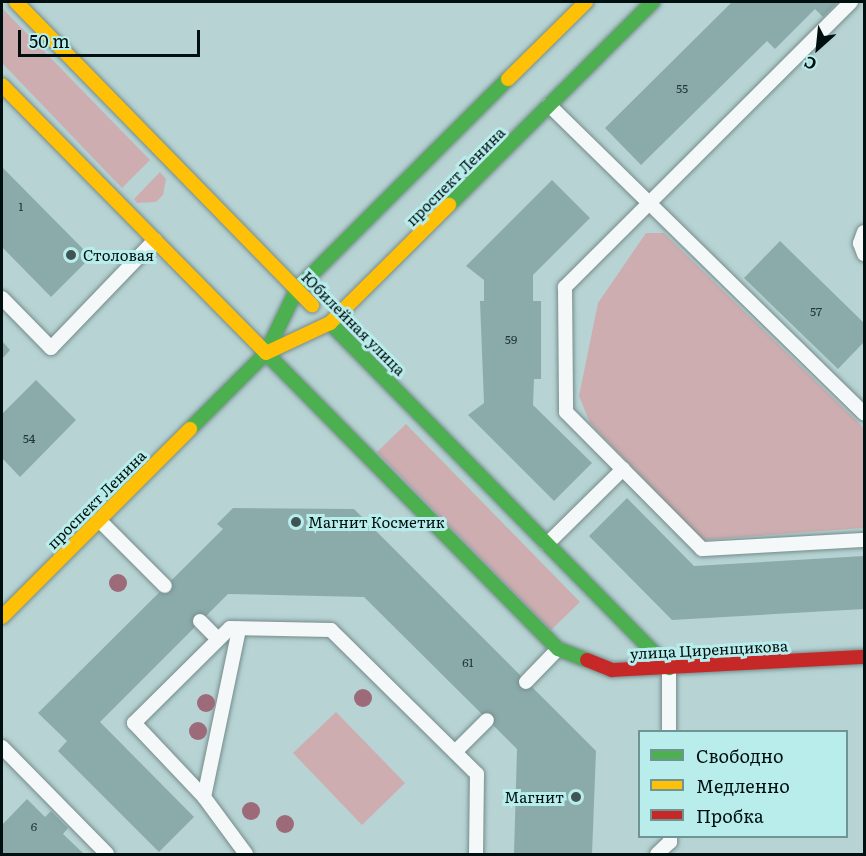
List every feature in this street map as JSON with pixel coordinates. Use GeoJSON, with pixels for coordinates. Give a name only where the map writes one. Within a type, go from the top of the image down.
{"type":"FeatureCollection","features":[{"type":"Feature","properties":{"kind":"main road","name":"Юбилейная улица"},"geometry":{"type":"LineString","coordinates":[[16,2],[669,668]]}},
{"type":"Feature","properties":{"kind":"main road","name":"проспект Ленина"},"geometry":{"type":"LineString","coordinates":[[2,617],[266,353],[297,289],[586,2]]}},
{"type":"Feature","properties":{"kind":"main road","name":"проспект Ленина"},"geometry":{"type":"LineString","coordinates":[[266,353],[330,323],[653,2]]}},
{"type":"Feature","properties":{"kind":"main road"},"geometry":{"type":"LineString","coordinates":[[2,86],[558,649]]}},
{"type":"Feature","properties":{"kind":"main road","name":"улица Циренщикова"},"geometry":{"type":"LineString","coordinates":[[558,649],[612,670],[864,657]]}},
{"type":"Feature","properties":{"kind":"lane"},"geometry":{"type":"LineString","coordinates":[[851,2],[565,287],[566,412],[702,549],[864,540]]}},
{"type":"Feature","properties":{"kind":"lane"},"geometry":{"type":"LineString","coordinates":[[549,105],[864,414]]}},
{"type":"Feature","properties":{"kind":"lane"},"geometry":{"type":"LineString","coordinates":[[864,232],[860,243],[864,254]]}},
{"type":"Feature","properties":{"kind":"lane"},"geometry":{"type":"LineString","coordinates":[[2,298],[51,348],[155,240]]}},
{"type":"Feature","properties":{"kind":"lane"},"geometry":{"type":"LineString","coordinates":[[547,544],[623,469]]}},
{"type":"Feature","properties":{"kind":"lane"},"geometry":{"type":"LineString","coordinates":[[99,520],[165,586]]}},
{"type":"Feature","properties":{"kind":"lane"},"geometry":{"type":"LineString","coordinates":[[200,621],[218,639]]}},
{"type":"Feature","properties":{"kind":"lane"},"geometry":{"type":"LineString","coordinates":[[246,855],[204,797],[134,723],[230,628],[331,630],[477,774],[476,855]]}},
{"type":"Feature","properties":{"kind":"lane"},"geometry":{"type":"LineString","coordinates":[[204,797],[240,628]]}},
{"type":"Feature","properties":{"kind":"lane"},"geometry":{"type":"LineString","coordinates":[[526,682],[558,649]]}},
{"type":"Feature","properties":{"kind":"lane"},"geometry":{"type":"LineString","coordinates":[[669,668],[669,730]]}},
{"type":"Feature","properties":{"kind":"lane"},"geometry":{"type":"LineString","coordinates":[[455,752],[488,720]]}},
{"type":"Feature","properties":{"kind":"lane"},"geometry":{"type":"LineString","coordinates":[[2,747],[107,855]]}},
{"type":"Feature","properties":{"kind":"lane"},"geometry":{"type":"LineString","coordinates":[[657,855],[670,842],[670,838]]}},
{"type":"Feature","properties":{"kind":"shaded area"},"geometry":{"type":"Polygon","coordinates":[[[2,8],[150,160],[122,188],[2,63],[2,8]]]}},
{"type":"Feature","properties":{"kind":"shaded area"},"geometry":{"type":"Polygon","coordinates":[[[160,172],[166,179],[163,195],[156,202],[137,203],[134,199],[160,172]]]}},
{"type":"Feature","properties":{"kind":"shaded area"},"geometry":{"type":"Polygon","coordinates":[[[646,233],[664,233],[864,428],[864,528],[702,540],[590,423],[579,396],[598,303],[646,233]]]}},
{"type":"Feature","properties":{"kind":"shaded area"},"geometry":{"type":"Polygon","coordinates":[[[406,424],[580,602],[551,630],[377,452],[406,424]]]}},
{"type":"Feature","properties":{"kind":"shaded area"},"geometry":{"type":"Polygon","coordinates":[[[336,712],[405,783],[362,825],[293,753],[336,712]]]}},
{"type":"Feature","properties":{"kind":"building"},"geometry":{"type":"Polygon","coordinates":[[[732,2],[838,2],[823,17],[815,9],[775,49],[767,41],[641,165],[605,128],[732,2]]]}},
{"type":"Feature","properties":{"kind":"building"},"geometry":{"type":"Polygon","coordinates":[[[2,167],[91,257],[51,297],[2,247],[2,167]]]}},
{"type":"Feature","properties":{"kind":"building"},"geometry":{"type":"Polygon","coordinates":[[[552,180],[590,218],[533,275],[533,301],[541,301],[541,379],[534,379],[533,405],[592,463],[554,501],[468,415],[484,403],[480,301],[484,301],[484,280],[466,266],[552,180]]]}},
{"type":"Feature","properties":{"kind":"building"},"geometry":{"type":"Polygon","coordinates":[[[780,241],[864,323],[864,342],[838,369],[744,278],[780,241]]]}},
{"type":"Feature","properties":{"kind":"building"},"geometry":{"type":"Polygon","coordinates":[[[2,341],[10,350],[2,359],[2,341]]]}},
{"type":"Feature","properties":{"kind":"building"},"geometry":{"type":"Polygon","coordinates":[[[36,380],[76,420],[20,477],[2,458],[2,414],[36,380]]]}},
{"type":"Feature","properties":{"kind":"building"},"geometry":{"type":"Polygon","coordinates":[[[627,498],[694,566],[864,556],[864,609],[672,620],[589,536],[627,498]]]}},
{"type":"Feature","properties":{"kind":"building"},"geometry":{"type":"Polygon","coordinates":[[[233,508],[354,509],[596,751],[592,854],[514,854],[517,749],[364,597],[228,594],[100,722],[194,817],[159,852],[58,751],[67,741],[38,713],[223,529],[217,524],[233,508]]]}},
{"type":"Feature","properties":{"kind":"building"},"geometry":{"type":"Polygon","coordinates":[[[27,799],[45,817],[51,811],[68,828],[63,834],[84,854],[2,854],[2,825],[27,799]]]}},
{"type":"Feature","properties":{"kind":"traffic: fast"},"geometry":{"type":"LineString","coordinates":[[449,205],[653,2]]}},
{"type":"Feature","properties":{"kind":"traffic: fast"},"geometry":{"type":"LineString","coordinates":[[190,429],[266,353],[297,289],[508,79]]}},
{"type":"Feature","properties":{"kind":"traffic: fast"},"geometry":{"type":"LineString","coordinates":[[330,323],[669,668]]}},
{"type":"Feature","properties":{"kind":"traffic: fast"},"geometry":{"type":"LineString","coordinates":[[266,353],[558,649],[587,660]]}},
{"type":"Feature","properties":{"kind":"traffic: slow"},"geometry":{"type":"LineString","coordinates":[[16,2],[312,305]]}},
{"type":"Feature","properties":{"kind":"traffic: slow"},"geometry":{"type":"LineString","coordinates":[[508,79],[586,2]]}},
{"type":"Feature","properties":{"kind":"traffic: slow"},"geometry":{"type":"LineString","coordinates":[[2,85],[266,353]]}},
{"type":"Feature","properties":{"kind":"traffic: slow"},"geometry":{"type":"LineString","coordinates":[[266,353],[330,323],[449,205]]}},
{"type":"Feature","properties":{"kind":"traffic: slow"},"geometry":{"type":"LineString","coordinates":[[2,617],[190,429]]}},
{"type":"Feature","properties":{"kind":"traffic: jam"},"geometry":{"type":"LineString","coordinates":[[587,660],[612,670],[864,657]]}},
{"type":"Feature","properties":{"kind":"place","name":"Столовая"},"geometry":{"type":"Point","coordinates":[71,255]}},
{"type":"Feature","properties":{"kind":"place","name":"Магнит Косметик"},"geometry":{"type":"Point","coordinates":[296,522]}},
{"type":"Feature","properties":{"kind":"place","name":"Магнит"},"geometry":{"type":"Point","coordinates":[576,797]}}]}
